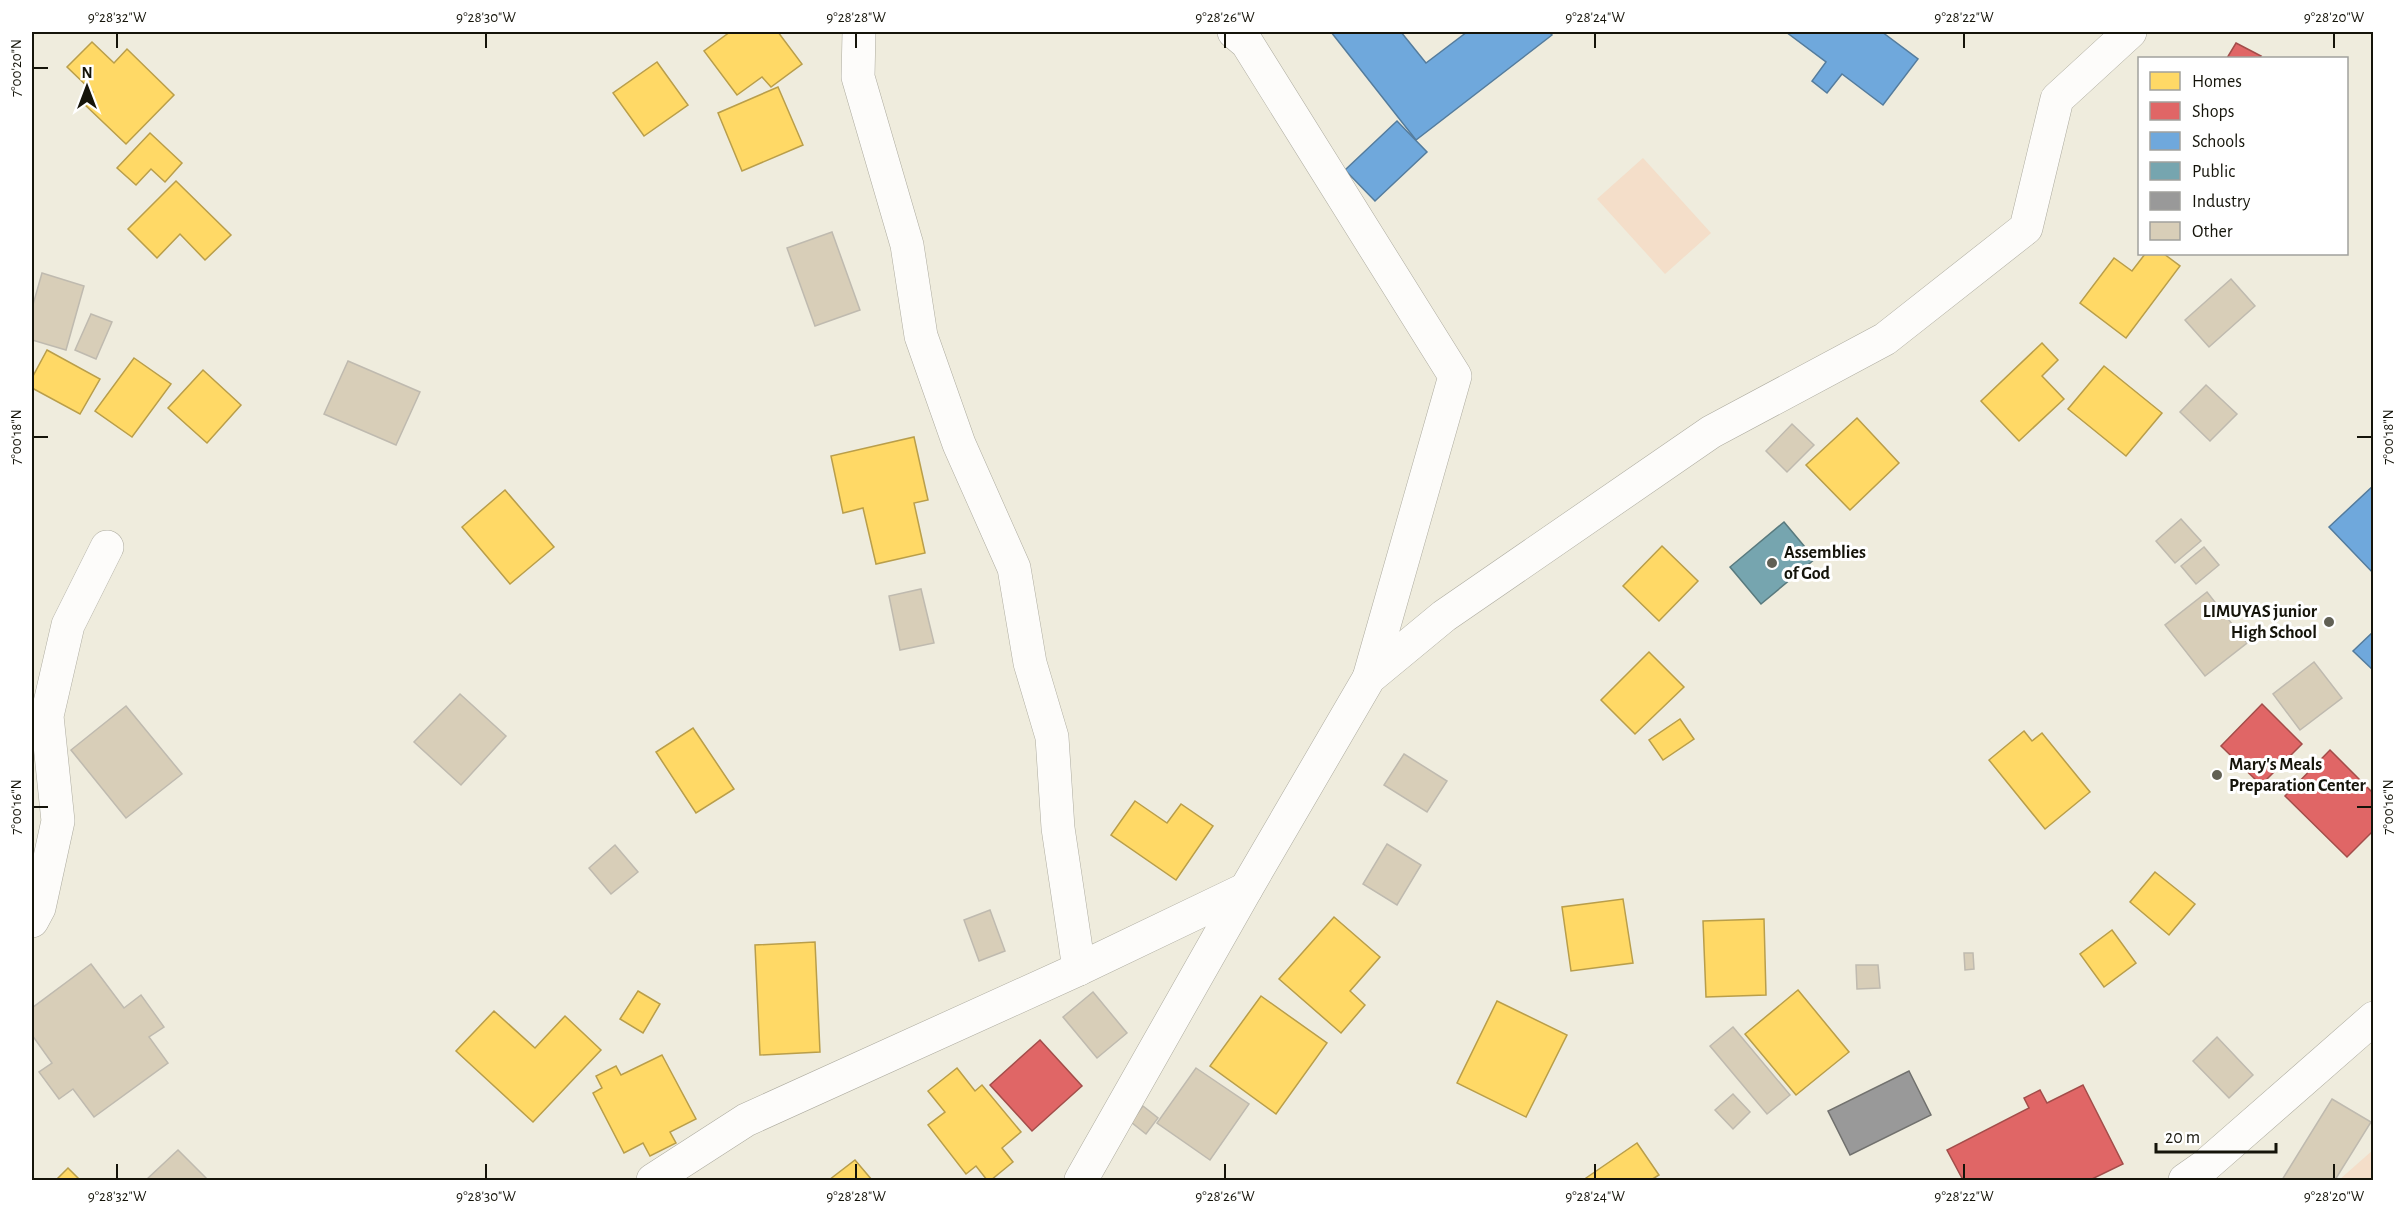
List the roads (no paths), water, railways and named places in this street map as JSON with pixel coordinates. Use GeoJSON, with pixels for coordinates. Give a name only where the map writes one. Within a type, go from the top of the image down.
{"type":"FeatureCollection","features":[{"type":"Feature","properties":{"kind":"street"},"geometry":{"type":"LineString","coordinates":[[859,32],[858,77],[907,245],[921,336],[959,444],[1014,568],[1030,663],[1052,737],[1058,828],[1079,969]]}},
{"type":"Feature","properties":{"kind":"street"},"geometry":{"type":"LineString","coordinates":[[1081,1180],[1369,678],[1455,376],[1247,43],[1234,32]]}},
{"type":"Feature","properties":{"kind":"street"},"geometry":{"type":"LineString","coordinates":[[1369,678],[1444,616],[1711,432],[1886,339],[2026,228],[2057,99],[2130,32]]}},
{"type":"Feature","properties":{"kind":"street"},"geometry":{"type":"LineString","coordinates":[[32,921],[39,908],[58,821],[46,716],[68,625],[107,547]]}},
{"type":"Feature","properties":{"kind":"street"},"geometry":{"type":"LineString","coordinates":[[653,1180],[746,1120],[1079,969],[1246,890]]}},
{"type":"Feature","properties":{"kind":"street"},"geometry":{"type":"LineString","coordinates":[[2185,1180],[2205,1166],[2373,1018]]}},
{"type":"Feature","properties":{"kind":"place","name":"Assemblies of God"},"geometry":{"type":"Point","coordinates":[1772,563]}},
{"type":"Feature","properties":{"kind":"place","name":"LIMUYAS junior High School"},"geometry":{"type":"Point","coordinates":[2329,622]}},
{"type":"Feature","properties":{"kind":"place","name":"Mary's Meals Preparation Center"},"geometry":{"type":"Point","coordinates":[2217,775]}}]}
